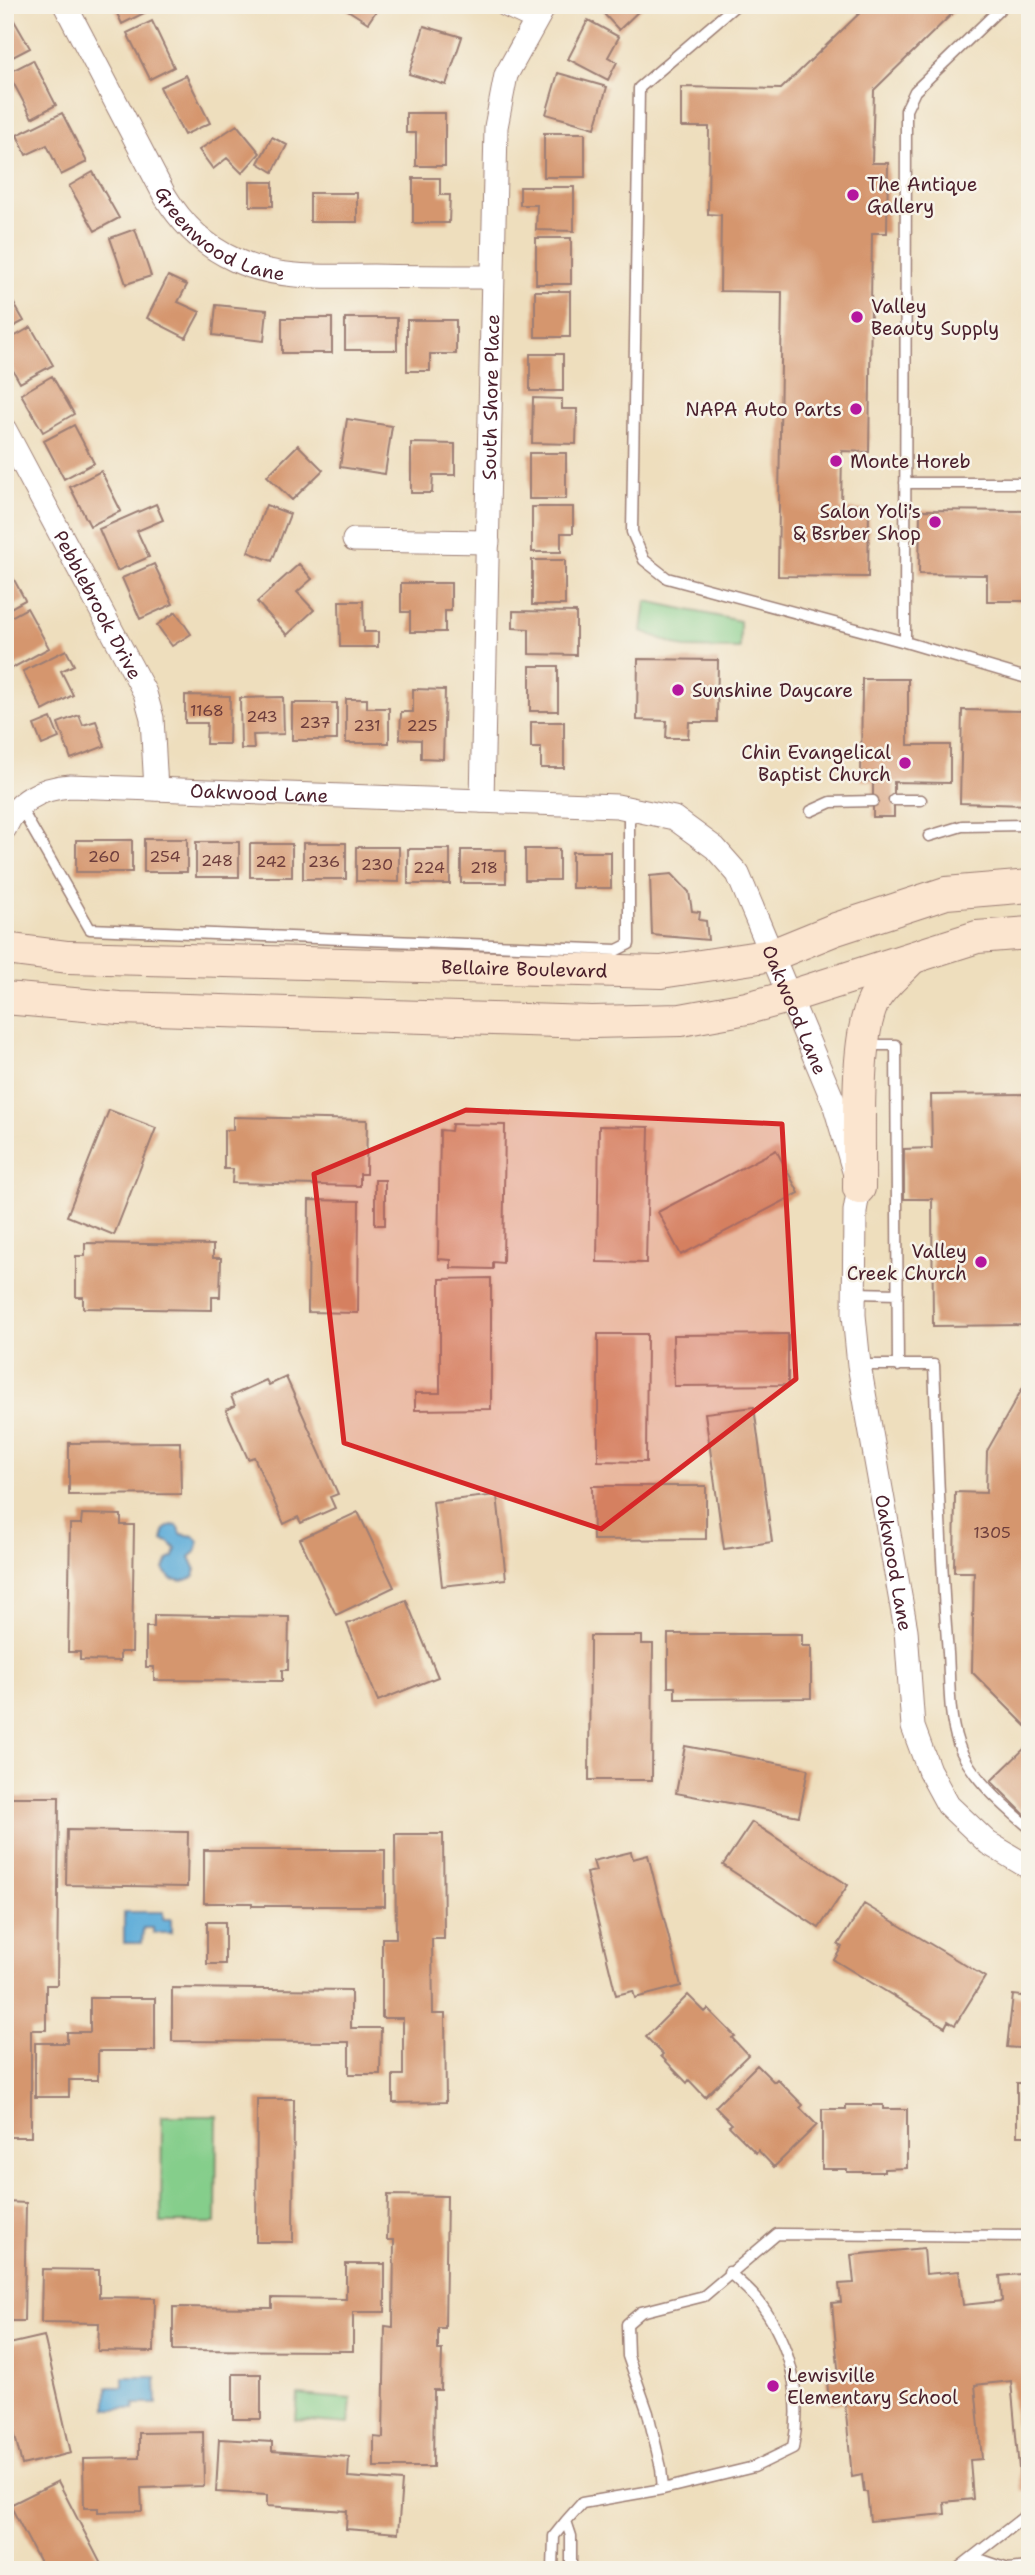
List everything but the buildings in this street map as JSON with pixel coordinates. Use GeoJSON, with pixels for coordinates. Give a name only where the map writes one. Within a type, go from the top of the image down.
{"type":"FeatureCollection","features":[{"type":"Feature","properties":{"kind":"main road","name":"Bellaire Boulevard"},"geometry":{"type":"LineString","coordinates":[[5,949],[68,957],[661,972],[692,970],[772,955],[836,929],[946,894],[1030,886]]}},
{"type":"Feature","properties":{"kind":"main road"},"geometry":{"type":"LineString","coordinates":[[5,998],[118,1008],[592,1021],[681,1020],[788,997],[976,937],[1030,933]]}},
{"type":"Feature","properties":{"kind":"main road"},"geometry":{"type":"LineString","coordinates":[[859,1188],[863,1045],[867,1018],[883,987],[916,954]]}},
{"type":"Feature","properties":{"kind":"street","name":"Greenwood Lane"},"geometry":{"type":"LineString","coordinates":[[65,5],[165,196],[181,222],[194,234],[235,260],[278,273],[316,276],[491,277]]}},
{"type":"Feature","properties":{"kind":"street"},"geometry":{"type":"LineString","coordinates":[[506,5],[540,12]]}},
{"type":"Feature","properties":{"kind":"street","name":"South Shore Place"},"geometry":{"type":"LineString","coordinates":[[482,801],[496,127],[506,75],[540,12]]}},
{"type":"Feature","properties":{"kind":"street","name":"Pebblebrook Drive"},"geometry":{"type":"LineString","coordinates":[[5,429],[145,693],[152,718],[156,789]]}},
{"type":"Feature","properties":{"kind":"street"},"geometry":{"type":"LineString","coordinates":[[354,540],[488,542]]}},
{"type":"Feature","properties":{"kind":"street","name":"Oakwood Lane"},"geometry":{"type":"LineString","coordinates":[[5,828],[11,815],[37,792],[52,787],[156,789],[629,808],[674,818],[715,848],[738,874],[834,1103],[859,1188],[855,1211],[854,1315],[859,1364],[906,1630],[913,1727],[929,1770],[948,1805],[988,1843],[1030,1868]]}},
{"type":"Feature","properties":{"kind":"lane"},"geometry":{"type":"LineString","coordinates":[[736,5],[639,88],[632,532],[644,560],[667,578],[905,642],[1030,679]]}},
{"type":"Feature","properties":{"kind":"lane"},"geometry":{"type":"LineString","coordinates":[[905,642],[906,110],[915,91],[1004,5]]}},
{"type":"Feature","properties":{"kind":"lane"},"geometry":{"type":"LineString","coordinates":[[905,483],[1030,483]]}},
{"type":"Feature","properties":{"kind":"lane"},"geometry":{"type":"LineString","coordinates":[[894,800],[921,800]]}},
{"type":"Feature","properties":{"kind":"lane"},"geometry":{"type":"LineString","coordinates":[[811,811],[831,802],[873,801]]}},
{"type":"Feature","properties":{"kind":"lane"},"geometry":{"type":"LineString","coordinates":[[20,807],[90,929],[617,950],[629,944],[629,808]]}},
{"type":"Feature","properties":{"kind":"lane"},"geometry":{"type":"LineString","coordinates":[[929,836],[962,826],[1030,825]]}},
{"type":"Feature","properties":{"kind":"lane"},"geometry":{"type":"LineString","coordinates":[[863,1045],[896,1045],[898,1366]]}},
{"type":"Feature","properties":{"kind":"lane"},"geometry":{"type":"LineString","coordinates":[[856,1293],[898,1294]]}},
{"type":"Feature","properties":{"kind":"lane"},"geometry":{"type":"LineString","coordinates":[[859,1364],[934,1364],[942,1594],[951,1711],[958,1745],[997,1800],[1030,1828]]}},
{"type":"Feature","properties":{"kind":"lane"},"geometry":{"type":"LineString","coordinates":[[663,2489],[661,2468],[648,2413],[628,2356],[627,2324],[640,2312],[704,2296],[729,2272],[777,2234],[1030,2236]]}},
{"type":"Feature","properties":{"kind":"lane"},"geometry":{"type":"LineString","coordinates":[[553,2570],[554,2536],[582,2503],[663,2489],[754,2467],[793,2448],[797,2428],[794,2376],[781,2336],[759,2301],[729,2272]]}},
{"type":"Feature","properties":{"kind":"lane"},"geometry":{"type":"LineString","coordinates":[[956,2570],[1030,2512]]}},
{"type":"Feature","properties":{"kind":"lane"},"geometry":{"type":"LineString","coordinates":[[566,2521],[571,2536],[571,2570]]}},
{"type":"Feature","properties":{"kind":"lane"},"geometry":{"type":"LineString","coordinates":[[973,2557],[1008,2569],[1030,2567]]}},
{"type":"Feature","properties":{"kind":"highlighted area"},"geometry":{"type":"Polygon","coordinates":[[[466,1110],[782,1124],[796,1379],[601,1529],[344,1443],[314,1174],[466,1110]]]}},
{"type":"Feature","properties":{"kind":"green space"},"geometry":{"type":"Polygon","coordinates":[[[646,601],[740,621],[740,649],[684,648],[642,631],[646,601]]]}},
{"type":"Feature","properties":{"kind":"green space"},"geometry":{"type":"Polygon","coordinates":[[[162,2116],[217,2116],[216,2223],[161,2223],[162,2116]]]}},
{"type":"Feature","properties":{"kind":"green space"},"geometry":{"type":"Polygon","coordinates":[[[298,2395],[351,2399],[349,2424],[296,2420],[298,2395]]]}},
{"type":"Feature","properties":{"kind":"water"},"geometry":{"type":"Polygon","coordinates":[[[172,1525],[177,1526],[181,1534],[194,1536],[199,1541],[196,1552],[190,1557],[196,1570],[193,1577],[183,1581],[171,1579],[164,1569],[168,1560],[174,1557],[176,1549],[169,1542],[162,1540],[165,1529],[172,1525]]]}},
{"type":"Feature","properties":{"kind":"water"},"geometry":{"type":"Polygon","coordinates":[[[124,1912],[163,1912],[163,1919],[171,1919],[171,1933],[153,1933],[153,1928],[143,1928],[142,1943],[124,1943],[124,1912]]]}},
{"type":"Feature","properties":{"kind":"water"},"geometry":{"type":"Polygon","coordinates":[[[123,2377],[156,2377],[157,2404],[135,2404],[134,2409],[107,2409],[107,2387],[123,2387],[123,2377]]]}},
{"type":"Feature","properties":{"kind":"place","name":"The Antique Gallery"},"geometry":{"type":"Point","coordinates":[853,195]}},
{"type":"Feature","properties":{"kind":"place","name":"Valley Beauty Supply"},"geometry":{"type":"Point","coordinates":[857,317]}},
{"type":"Feature","properties":{"kind":"place","name":"NAPA Auto Parts"},"geometry":{"type":"Point","coordinates":[856,409]}},
{"type":"Feature","properties":{"kind":"place","name":"Monte Horeb"},"geometry":{"type":"Point","coordinates":[836,461]}},
{"type":"Feature","properties":{"kind":"place","name":"Salon Yoli's & Bsrber Shop"},"geometry":{"type":"Point","coordinates":[935,522]}},
{"type":"Feature","properties":{"kind":"place","name":"Sunshine Daycare"},"geometry":{"type":"Point","coordinates":[678,690]}},
{"type":"Feature","properties":{"kind":"place","name":"Chin Evangelical Baptist Church"},"geometry":{"type":"Point","coordinates":[905,763]}},
{"type":"Feature","properties":{"kind":"place","name":"Valley Creek Church"},"geometry":{"type":"Point","coordinates":[981,1262]}},
{"type":"Feature","properties":{"kind":"place","name":"Lewisville Elementary School"},"geometry":{"type":"Point","coordinates":[773,2386]}}]}
